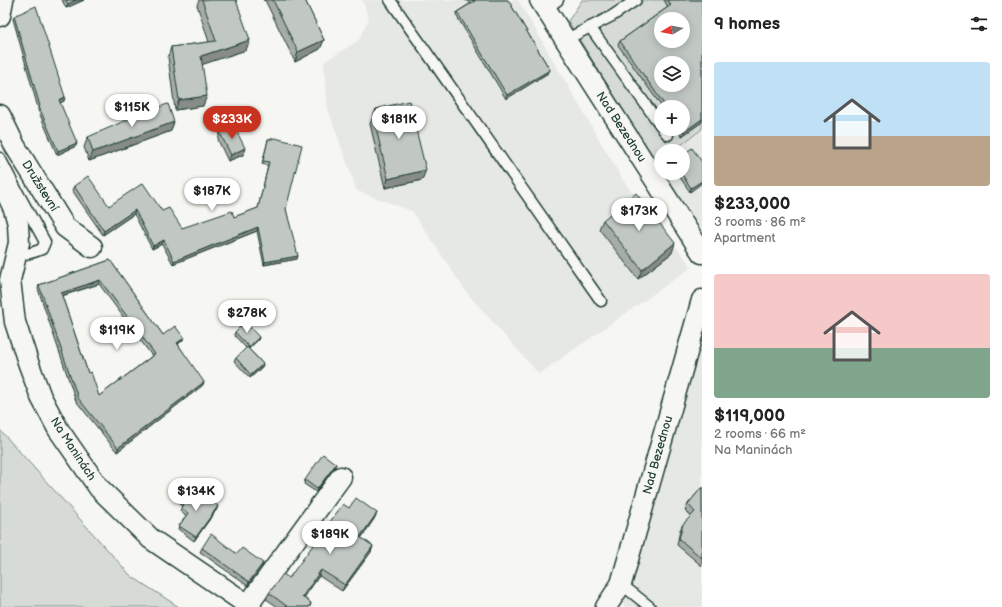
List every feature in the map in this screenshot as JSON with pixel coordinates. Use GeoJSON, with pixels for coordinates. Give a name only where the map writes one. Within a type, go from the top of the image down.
{"type":"FeatureCollection","features":[{"type":"Feature","properties":{"kind":"street"},"geometry":{"type":"LineString","coordinates":[[0,16],[3,0]]}},
{"type":"Feature","properties":{"kind":"street","name":"Nad Bezednou"},"geometry":{"type":"LineString","coordinates":[[548,3],[565,40],[702,253]]}},
{"type":"Feature","properties":{"kind":"street","name":"Družstevní"},"geometry":{"type":"LineString","coordinates":[[0,116],[15,146],[65,227],[92,247]]}},
{"type":"Feature","properties":{"kind":"street","name":"Na Maninách"},"geometry":{"type":"LineString","coordinates":[[0,179],[14,209],[18,224],[19,243],[10,280],[15,322],[41,397],[58,429],[99,488],[150,540],[250,606]]}},
{"type":"Feature","properties":{"kind":"street","name":"Nad Bezednou"},"geometry":{"type":"LineString","coordinates":[[606,607],[621,584],[702,300]]}},
{"type":"Feature","properties":{"kind":"street"},"geometry":{"type":"LineString","coordinates":[[250,606],[341,477]]}},
{"type":"Feature","properties":{"kind":"lane"},"geometry":{"type":"LineString","coordinates":[[390,0],[601,301]]}},
{"type":"Feature","properties":{"kind":"lane"},"geometry":{"type":"LineString","coordinates":[[565,40],[612,16],[636,0]]}},
{"type":"Feature","properties":{"kind":"lane"},"geometry":{"type":"LineString","coordinates":[[590,27],[654,116]]}},
{"type":"Feature","properties":{"kind":"lane"},"geometry":{"type":"LineString","coordinates":[[0,158],[45,242],[42,249],[33,254],[16,255]]}},
{"type":"Feature","properties":{"kind":"lane"},"geometry":{"type":"LineString","coordinates":[[621,584],[650,607]]}},
{"type":"Feature","properties":{"kind":"shaded area"},"geometry":{"type":"Polygon","coordinates":[[[362,0],[518,0],[624,182],[692,267],[539,374],[467,293],[412,211],[357,191],[328,109],[324,62],[359,40],[369,18],[362,0]]]}},
{"type":"Feature","properties":{"kind":"shaded area"},"geometry":{"type":"Polygon","coordinates":[[[582,0],[702,0],[702,129],[682,144],[654,144],[654,160],[568,21],[582,0]]]}},
{"type":"Feature","properties":{"kind":"shaded area"},"geometry":{"type":"Polygon","coordinates":[[[702,129],[702,230],[668,180],[690,180],[690,144],[682,144],[702,129]]]}},
{"type":"Feature","properties":{"kind":"shaded area"},"geometry":{"type":"Polygon","coordinates":[[[702,329],[702,607],[624,607],[624,601],[702,329]]]}},
{"type":"Feature","properties":{"kind":"shaded area"},"geometry":{"type":"Polygon","coordinates":[[[0,430],[131,576],[179,607],[0,607],[0,430]]]}},
{"type":"Feature","properties":{"kind":"building"},"geometry":{"type":"Polygon","coordinates":[[[66,0],[76,0],[68,4],[66,0]]]}},
{"type":"Feature","properties":{"kind":"building"},"geometry":{"type":"Polygon","coordinates":[[[202,0],[236,0],[250,40],[201,56],[207,96],[179,100],[171,47],[216,41],[202,0]]]}},
{"type":"Feature","properties":{"kind":"building"},"geometry":{"type":"Polygon","coordinates":[[[273,0],[305,0],[324,40],[298,52],[273,0]]]}},
{"type":"Feature","properties":{"kind":"building"},"geometry":{"type":"Polygon","coordinates":[[[472,0],[508,0],[550,70],[507,95],[457,12],[475,1],[472,0]]]}},
{"type":"Feature","properties":{"kind":"building"},"geometry":{"type":"Polygon","coordinates":[[[667,0],[702,0],[702,119],[690,128],[690,100],[661,100],[656,92],[690,92],[690,56],[654,56],[654,90],[620,41],[654,17],[654,48],[690,48],[690,12],[661,12],[671,5],[667,0]]]}},
{"type":"Feature","properties":{"kind":"building"},"geometry":{"type":"Polygon","coordinates":[[[36,6],[65,97],[59,100],[77,143],[58,151],[39,107],[40,106],[14,16],[36,6]]]}},
{"type":"Feature","properties":{"kind":"building"},"geometry":{"type":"Polygon","coordinates":[[[409,101],[426,170],[388,179],[373,115],[377,114],[376,109],[409,101]]]}},
{"type":"Feature","properties":{"kind":"building"},"geometry":{"type":"Polygon","coordinates":[[[168,104],[174,122],[93,152],[88,137],[152,109],[168,104]]]}},
{"type":"Feature","properties":{"kind":"building"},"geometry":{"type":"Polygon","coordinates":[[[234,126],[245,148],[231,155],[220,133],[234,126]]]}},
{"type":"Feature","properties":{"kind":"building"},"geometry":{"type":"Polygon","coordinates":[[[275,138],[302,145],[286,209],[298,256],[265,262],[258,227],[174,261],[164,240],[153,246],[135,210],[104,231],[74,186],[88,176],[109,206],[143,183],[162,211],[169,208],[182,228],[232,211],[234,217],[258,208],[269,162],[263,161],[268,140],[275,138]]]}},
{"type":"Feature","properties":{"kind":"building"},"geometry":{"type":"Polygon","coordinates":[[[692,148],[702,162],[702,181],[691,188],[686,180],[690,180],[690,150],[692,148]]]}},
{"type":"Feature","properties":{"kind":"building"},"geometry":{"type":"Polygon","coordinates":[[[636,193],[675,243],[642,270],[603,220],[636,193]]]}},
{"type":"Feature","properties":{"kind":"building"},"geometry":{"type":"Polygon","coordinates":[[[110,260],[163,335],[175,326],[184,338],[177,343],[204,382],[118,448],[78,398],[39,285],[110,260]],[[100,280],[61,293],[88,373],[91,372],[99,396],[155,354],[100,280]]]}},
{"type":"Feature","properties":{"kind":"building"},"geometry":{"type":"Polygon","coordinates":[[[245,322],[259,337],[249,347],[235,332],[245,322]]]}},
{"type":"Feature","properties":{"kind":"building"},"geometry":{"type":"Polygon","coordinates":[[[247,347],[263,364],[251,375],[236,358],[247,347]]]}},
{"type":"Feature","properties":{"kind":"building"},"geometry":{"type":"Polygon","coordinates":[[[323,454],[336,464],[317,489],[305,480],[323,454]]]}},
{"type":"Feature","properties":{"kind":"building"},"geometry":{"type":"Polygon","coordinates":[[[702,487],[702,558],[679,539],[683,524],[695,512],[688,504],[702,487]]]}},
{"type":"Feature","properties":{"kind":"building"},"geometry":{"type":"Polygon","coordinates":[[[190,488],[193,491],[194,489],[218,506],[196,537],[179,526],[188,513],[181,508],[184,503],[180,501],[190,488]]]}},
{"type":"Feature","properties":{"kind":"building"},"geometry":{"type":"Polygon","coordinates":[[[356,498],[377,513],[360,537],[373,546],[345,585],[321,570],[302,597],[311,603],[309,607],[288,607],[269,593],[283,574],[289,578],[343,504],[349,508],[356,498]]]}},
{"type":"Feature","properties":{"kind":"building"},"geometry":{"type":"Polygon","coordinates":[[[211,534],[237,554],[242,548],[263,563],[249,582],[202,548],[211,534]]]}}]}
